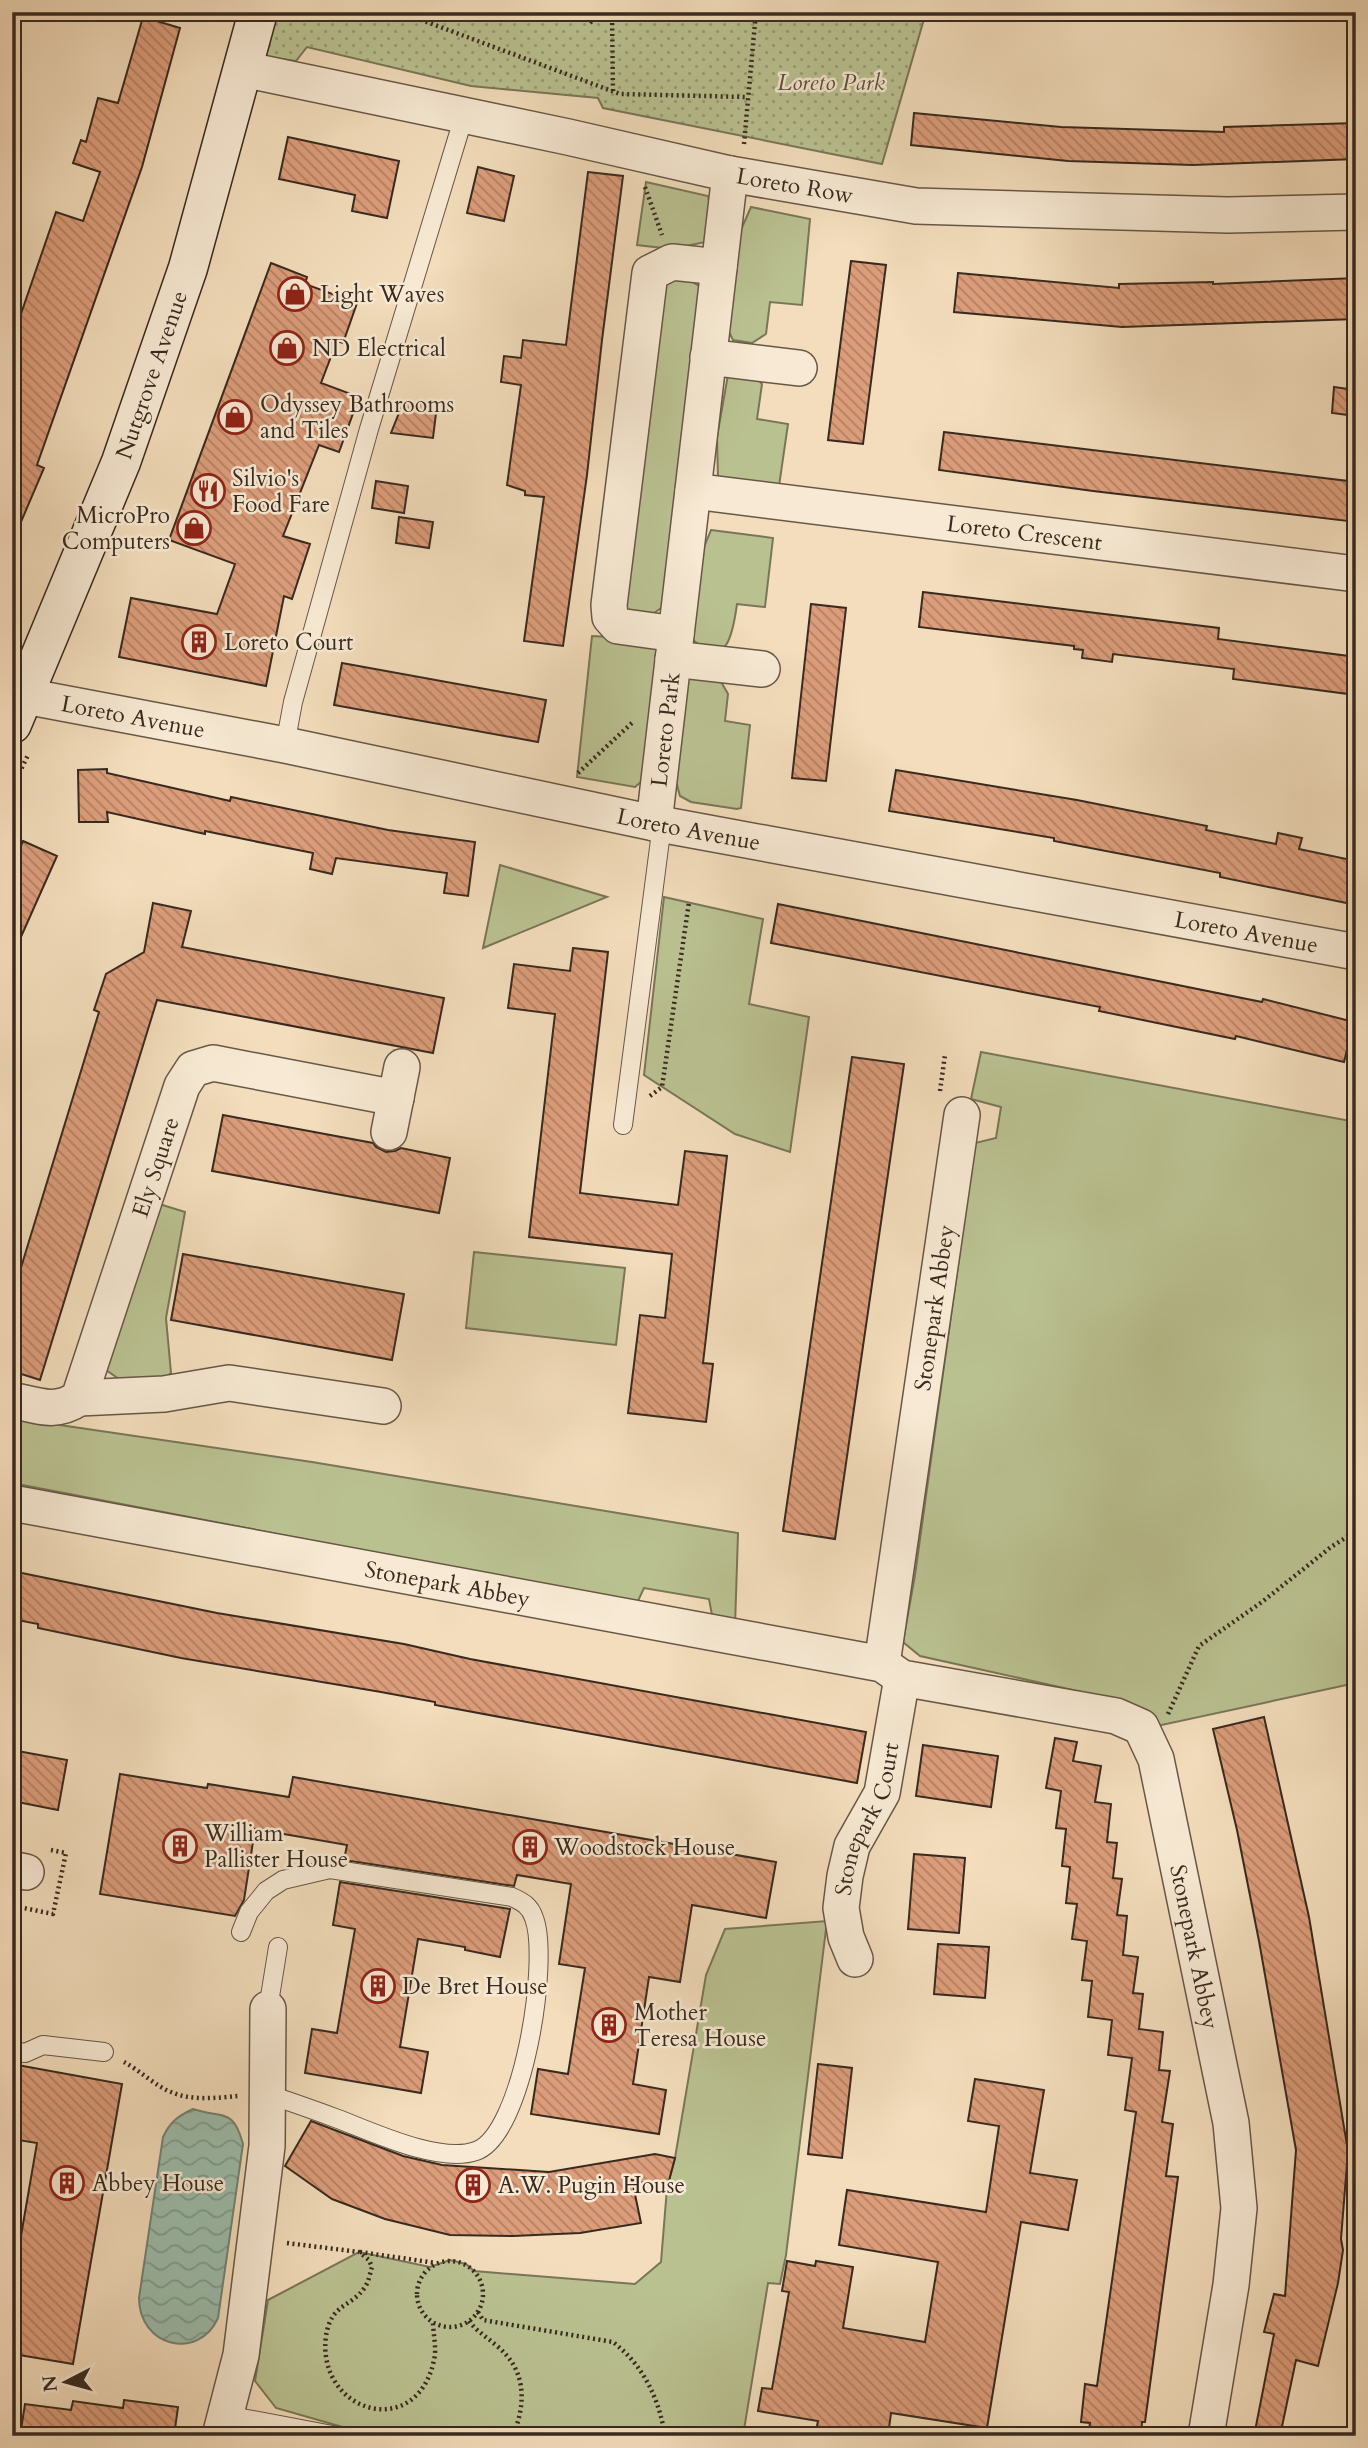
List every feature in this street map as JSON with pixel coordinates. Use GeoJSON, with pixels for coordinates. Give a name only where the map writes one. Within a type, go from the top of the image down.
{"type":"FeatureCollection","features":[{"type":"Feature","properties":{"kind":"main road","name":"Nutgrove Avenue"},"geometry":{"type":"LineString","coordinates":[[23,722],[130,436],[188,268],[258,12]]}},
{"type":"Feature","properties":{"kind":"street","name":"Loreto Row"},"geometry":{"type":"LineString","coordinates":[[243,69],[730,174],[916,206],[1228,215],[1356,212]]}},
{"type":"Feature","properties":{"kind":"street","name":"Loreto Park"},"geometry":{"type":"LineString","coordinates":[[654,823],[730,174]]}},
{"type":"Feature","properties":{"kind":"street"},"geometry":{"type":"LineString","coordinates":[[719,267],[672,262],[650,273],[609,606],[610,617],[618,626],[673,660],[762,669]]}},
{"type":"Feature","properties":{"kind":"street"},"geometry":{"type":"LineString","coordinates":[[708,357],[799,368]]}},
{"type":"Feature","properties":{"kind":"street","name":"Loreto Crescent"},"geometry":{"type":"LineString","coordinates":[[693,491],[1356,574]]}},
{"type":"Feature","properties":{"kind":"street","name":"Loreto Avenue"},"geometry":{"type":"LineString","coordinates":[[23,722],[285,745],[654,823],[1356,952]]}},
{"type":"Feature","properties":{"kind":"street","name":"Ely Square"},"geometry":{"type":"LineString","coordinates":[[79,1398],[181,1086],[193,1069],[213,1063],[399,1082],[389,1132]]}},
{"type":"Feature","properties":{"kind":"street","name":"Stonepark Abbey"},"geometry":{"type":"LineString","coordinates":[[892,1671],[962,1115]]}},
{"type":"Feature","properties":{"kind":"street"},"geometry":{"type":"LineString","coordinates":[[12,1400],[44,1407],[66,1407],[79,1398],[164,1394],[229,1383],[383,1406]]}},
{"type":"Feature","properties":{"kind":"street","name":"Stonepark Abbey"},"geometry":{"type":"LineString","coordinates":[[12,1503],[892,1671],[1116,1716],[1141,1727],[1156,1759],[1231,2123],[1239,2208],[1231,2285],[1206,2436]]}},
{"type":"Feature","properties":{"kind":"street","name":"Stonepark Court"},"geometry":{"type":"LineString","coordinates":[[855,1959],[846,1937],[841,1908],[845,1876],[852,1846],[882,1793],[892,1671]]}},
{"type":"Feature","properties":{"kind":"street"},"geometry":{"type":"LineString","coordinates":[[223,2425],[241,2355],[267,2146],[268,2009]]}},
{"type":"Feature","properties":{"kind":"lane"},"geometry":{"type":"LineString","coordinates":[[285,745],[293,702],[369,429],[464,116]]}},
{"type":"Feature","properties":{"kind":"lane"},"geometry":{"type":"LineString","coordinates":[[624,1119],[660,840],[654,823]]}},
{"type":"Feature","properties":{"kind":"lane"},"geometry":{"type":"LineString","coordinates":[[241,1932],[249,1912],[266,1891],[283,1880],[330,1869],[512,1897],[526,1903],[535,1919],[538,1971],[527,2058],[510,2107],[496,2136],[477,2151],[452,2154],[402,2143],[267,2094]]}},
{"type":"Feature","properties":{"kind":"lane"},"geometry":{"type":"LineString","coordinates":[[268,2009],[278,1947]]}},
{"type":"Feature","properties":{"kind":"lane"},"geometry":{"type":"LineString","coordinates":[[12,2051],[25,2053],[43,2045],[104,2052]]}},
{"type":"Feature","properties":{"kind":"lane"},"geometry":{"type":"LineString","coordinates":[[223,2425],[338,2436]]}},
{"type":"Feature","properties":{"kind":"path"},"geometry":{"type":"LineString","coordinates":[[400,12],[613,92],[747,97]]}},
{"type":"Feature","properties":{"kind":"path"},"geometry":{"type":"LineString","coordinates":[[590,23],[600,12]]}},
{"type":"Feature","properties":{"kind":"path"},"geometry":{"type":"LineString","coordinates":[[612,12],[613,92]]}},
{"type":"Feature","properties":{"kind":"path"},"geometry":{"type":"LineString","coordinates":[[730,174],[742,162],[756,12]]}},
{"type":"Feature","properties":{"kind":"path"},"geometry":{"type":"LineString","coordinates":[[577,775],[673,660]]}},
{"type":"Feature","properties":{"kind":"path"},"geometry":{"type":"LineString","coordinates":[[12,788],[23,722]]}},
{"type":"Feature","properties":{"kind":"path"},"geometry":{"type":"LineString","coordinates":[[624,1119],[662,1087],[689,902]]}},
{"type":"Feature","properties":{"kind":"path"},"geometry":{"type":"LineString","coordinates":[[1167,1714],[1199,1646],[1356,1531]]}},
{"type":"Feature","properties":{"kind":"path"},"geometry":{"type":"LineString","coordinates":[[104,2052],[140,2070],[171,2092],[207,2098],[267,2094]]}},
{"type":"Feature","properties":{"kind":"path"},"geometry":{"type":"LineString","coordinates":[[256,2239],[436,2263],[450,2260],[466,2264],[480,2278],[483,2291],[478,2312],[468,2321],[455,2326],[443,2326],[433,2322],[421,2309],[417,2289],[422,2276],[436,2263]]}},
{"type":"Feature","properties":{"kind":"path"},"geometry":{"type":"LineString","coordinates":[[359,2252],[369,2260],[372,2267],[365,2288],[340,2306],[331,2318],[326,2335],[326,2354],[331,2374],[352,2402],[368,2409],[385,2410],[399,2408],[416,2398],[435,2357],[433,2322]]}},
{"type":"Feature","properties":{"kind":"path"},"geometry":{"type":"LineString","coordinates":[[478,2312],[483,2319],[612,2342],[629,2354],[650,2384],[664,2436]]}},
{"type":"Feature","properties":{"kind":"path"},"geometry":{"type":"LineString","coordinates":[[468,2321],[477,2332],[499,2347],[512,2364],[521,2383],[523,2399],[513,2436]]}},
{"type":"Feature","properties":{"kind":"green space","name":"Loreto Park"},"geometry":{"type":"Polygon","coordinates":[[[253,12],[926,12],[882,164],[603,108],[598,98],[471,86],[307,47],[296,61],[266,57],[253,12]]]}},
{"type":"Feature","properties":{"kind":"green space"},"geometry":{"type":"Polygon","coordinates":[[[646,182],[708,196],[712,215],[710,241],[672,249],[637,245],[646,182]]]}},
{"type":"Feature","properties":{"kind":"green space"},"geometry":{"type":"Polygon","coordinates":[[[751,207],[810,219],[802,305],[770,302],[766,334],[752,343],[733,340],[726,326],[736,241],[751,207]]]}},
{"type":"Feature","properties":{"kind":"green space"},"geometry":{"type":"Polygon","coordinates":[[[681,275],[704,289],[665,605],[650,616],[627,611],[622,589],[659,287],[681,275]]]}},
{"type":"Feature","properties":{"kind":"green space"},"geometry":{"type":"Polygon","coordinates":[[[729,369],[753,373],[762,384],[757,419],[788,424],[778,493],[718,479],[717,437],[729,369]]]}},
{"type":"Feature","properties":{"kind":"green space"},"geometry":{"type":"Polygon","coordinates":[[[711,530],[773,538],[765,607],[737,604],[726,645],[713,652],[692,639],[701,554],[711,530]]]}},
{"type":"Feature","properties":{"kind":"green space"},"geometry":{"type":"Polygon","coordinates":[[[592,636],[643,639],[665,653],[648,776],[635,787],[577,777],[592,636]]]}},
{"type":"Feature","properties":{"kind":"green space"},"geometry":{"type":"Polygon","coordinates":[[[686,675],[720,680],[728,694],[725,721],[750,725],[741,808],[691,802],[680,796],[675,778],[686,675]]]}},
{"type":"Feature","properties":{"kind":"green space"},"geometry":{"type":"Polygon","coordinates":[[[500,865],[607,897],[483,948],[500,865]]]}},
{"type":"Feature","properties":{"kind":"green space"},"geometry":{"type":"Polygon","coordinates":[[[664,897],[763,919],[749,1004],[809,1017],[790,1152],[735,1134],[644,1075],[664,897]]]}},
{"type":"Feature","properties":{"kind":"green space"},"geometry":{"type":"Polygon","coordinates":[[[981,1052],[1356,1122],[1356,1683],[1157,1726],[1104,1697],[920,1656],[903,1642],[915,1575],[975,1143],[996,1138],[1001,1107],[971,1099],[981,1052]]]}},
{"type":"Feature","properties":{"kind":"green space"},"geometry":{"type":"Polygon","coordinates":[[[156,1203],[185,1212],[166,1318],[171,1373],[160,1383],[122,1381],[106,1370],[156,1203]]]}},
{"type":"Feature","properties":{"kind":"green space"},"geometry":{"type":"Polygon","coordinates":[[[474,1252],[625,1268],[616,1345],[466,1328],[474,1252]]]}},
{"type":"Feature","properties":{"kind":"green space"},"geometry":{"type":"Polygon","coordinates":[[[12,1418],[312,1462],[738,1533],[735,1627],[712,1615],[709,1599],[644,1588],[637,1603],[12,1483],[12,1418]]]}},
{"type":"Feature","properties":{"kind":"green space"},"geometry":{"type":"Polygon","coordinates":[[[827,1921],[786,2255],[780,2284],[768,2283],[743,2436],[466,2436],[449,2431],[445,2436],[374,2436],[276,2408],[255,2381],[268,2300],[359,2252],[430,2267],[450,2260],[466,2264],[474,2271],[635,2284],[661,2262],[667,2188],[675,2158],[706,1975],[725,1929],[827,1921]]]}},
{"type":"Feature","properties":{"kind":"water"},"geometry":{"type":"Polygon","coordinates":[[[193,2109],[231,2119],[243,2144],[218,2318],[209,2332],[184,2344],[159,2337],[149,2328],[142,2314],[139,2298],[163,2137],[175,2120],[193,2109]]]}},
{"type":"Feature","properties":{"kind":"building"},"geometry":{"type":"Polygon","coordinates":[[[143,17],[180,28],[142,167],[37,465],[44,468],[12,543],[12,340],[56,212],[83,221],[100,172],[73,163],[81,140],[86,142],[98,98],[118,103],[143,17]]]}},
{"type":"Feature","properties":{"kind":"building"},"geometry":{"type":"Polygon","coordinates":[[[914,113],[1061,127],[1224,132],[1224,127],[1356,123],[1356,159],[1193,165],[1068,161],[911,145],[914,113]]]}},
{"type":"Feature","properties":{"kind":"building"},"geometry":{"type":"Polygon","coordinates":[[[288,137],[399,161],[387,218],[352,211],[355,195],[279,179],[288,137]]]}},
{"type":"Feature","properties":{"kind":"building"},"geometry":{"type":"Polygon","coordinates":[[[478,167],[514,176],[504,221],[467,213],[478,167]]]}},
{"type":"Feature","properties":{"kind":"building"},"geometry":{"type":"Polygon","coordinates":[[[588,172],[623,176],[587,475],[563,646],[524,641],[544,497],[525,495],[525,491],[507,485],[521,385],[501,382],[504,356],[521,358],[523,340],[566,345],[588,172]]]}},
{"type":"Feature","properties":{"kind":"building"},"geometry":{"type":"Polygon","coordinates":[[[851,261],[886,265],[863,444],[828,440],[851,261]]]}},
{"type":"Feature","properties":{"kind":"building"},"geometry":{"type":"Polygon","coordinates":[[[271,263],[307,277],[305,284],[357,303],[343,343],[337,341],[321,383],[359,397],[339,452],[319,445],[283,536],[310,544],[292,599],[284,596],[266,686],[119,657],[131,598],[217,614],[235,564],[169,540],[271,263]]]}},
{"type":"Feature","properties":{"kind":"building"},"geometry":{"type":"Polygon","coordinates":[[[958,273],[1119,288],[1119,284],[1213,284],[1356,278],[1356,319],[1122,327],[954,312],[958,273]]]}},
{"type":"Feature","properties":{"kind":"building"},"geometry":{"type":"Polygon","coordinates":[[[1334,387],[1356,390],[1356,416],[1332,413],[1334,387]]]}},
{"type":"Feature","properties":{"kind":"building"},"geometry":{"type":"Polygon","coordinates":[[[403,403],[437,405],[433,438],[391,433],[403,403]]]}},
{"type":"Feature","properties":{"kind":"building"},"geometry":{"type":"Polygon","coordinates":[[[944,432],[1356,482],[1356,522],[939,470],[944,432]]]}},
{"type":"Feature","properties":{"kind":"building"},"geometry":{"type":"Polygon","coordinates":[[[376,481],[408,486],[404,513],[372,508],[376,481]]]}},
{"type":"Feature","properties":{"kind":"building"},"geometry":{"type":"Polygon","coordinates":[[[399,517],[433,522],[429,548],[396,543],[399,517]]]}},
{"type":"Feature","properties":{"kind":"building"},"geometry":{"type":"Polygon","coordinates":[[[923,592],[1219,628],[1218,639],[1356,657],[1356,695],[1233,679],[1234,669],[1113,654],[1112,662],[1082,658],[1083,650],[1074,649],[1074,646],[919,627],[923,592]]]}},
{"type":"Feature","properties":{"kind":"building"},"geometry":{"type":"Polygon","coordinates":[[[811,604],[846,608],[826,781],[792,778],[811,604]]]}},
{"type":"Feature","properties":{"kind":"building"},"geometry":{"type":"Polygon","coordinates":[[[342,663],[546,700],[538,742],[334,705],[342,663]]]}},
{"type":"Feature","properties":{"kind":"building"},"geometry":{"type":"Polygon","coordinates":[[[107,769],[107,773],[230,801],[231,797],[388,830],[475,842],[468,896],[444,893],[447,873],[336,858],[332,874],[310,869],[313,853],[205,831],[205,834],[107,812],[108,822],[79,822],[78,770],[107,769]]]}},
{"type":"Feature","properties":{"kind":"building"},"geometry":{"type":"Polygon","coordinates":[[[896,770],[1077,800],[1207,826],[1206,830],[1276,844],[1278,833],[1302,838],[1299,849],[1356,861],[1356,905],[1220,877],[1220,873],[1054,841],[1054,838],[889,811],[896,770]]]}},
{"type":"Feature","properties":{"kind":"building"},"geometry":{"type":"Polygon","coordinates":[[[23,841],[57,856],[12,957],[12,866],[23,841]]]}},
{"type":"Feature","properties":{"kind":"building"},"geometry":{"type":"Polygon","coordinates":[[[153,903],[191,911],[182,947],[444,998],[433,1053],[157,1000],[40,1380],[12,1371],[12,1297],[99,1012],[94,1010],[106,974],[144,952],[153,903]]]}},
{"type":"Feature","properties":{"kind":"building"},"geometry":{"type":"Polygon","coordinates":[[[778,904],[1262,1002],[1263,999],[1354,1022],[1344,1062],[1236,1036],[1235,1039],[1099,1011],[1100,1007],[771,943],[778,904]]]}},
{"type":"Feature","properties":{"kind":"building"},"geometry":{"type":"Polygon","coordinates":[[[573,948],[608,952],[580,1193],[678,1205],[685,1151],[727,1156],[703,1363],[713,1364],[706,1422],[628,1413],[640,1315],[665,1318],[672,1254],[529,1237],[555,1014],[508,1008],[514,964],[570,971],[573,948]]]}},
{"type":"Feature","properties":{"kind":"building"},"geometry":{"type":"Polygon","coordinates":[[[852,1057],[904,1064],[835,1539],[783,1531],[852,1057]]]}},
{"type":"Feature","properties":{"kind":"building"},"geometry":{"type":"Polygon","coordinates":[[[223,1115],[373,1143],[386,1152],[401,1148],[450,1158],[439,1213],[212,1171],[223,1115]]]}},
{"type":"Feature","properties":{"kind":"building"},"geometry":{"type":"Polygon","coordinates":[[[183,1254],[404,1294],[392,1360],[171,1320],[183,1254]]]}},
{"type":"Feature","properties":{"kind":"building"},"geometry":{"type":"Polygon","coordinates":[[[12,1571],[217,1613],[404,1644],[470,1659],[866,1732],[857,1783],[435,1705],[435,1702],[381,1692],[181,1658],[38,1628],[38,1624],[12,1619],[12,1571]]]}},
{"type":"Feature","properties":{"kind":"building"},"geometry":{"type":"Polygon","coordinates":[[[1264,1717],[1309,1917],[1348,2151],[1341,2239],[1343,2250],[1338,2283],[1318,2366],[1296,2360],[1280,2436],[1254,2436],[1274,2334],[1264,2332],[1274,2294],[1285,2296],[1296,2150],[1259,1941],[1213,1729],[1264,1717]]]}},
{"type":"Feature","properties":{"kind":"building"},"geometry":{"type":"Polygon","coordinates":[[[1055,1738],[1077,1742],[1073,1761],[1101,1766],[1095,1802],[1111,1804],[1107,1842],[1117,1843],[1113,1878],[1122,1879],[1117,1915],[1127,1916],[1123,1955],[1138,1957],[1133,1993],[1143,1994],[1139,2029],[1163,2032],[1159,2070],[1170,2071],[1162,2122],[1173,2124],[1166,2176],[1178,2177],[1141,2436],[1088,2436],[1090,2423],[1081,2422],[1085,2384],[1097,2386],[1136,2112],[1125,2110],[1132,2058],[1108,2055],[1112,2020],[1088,2017],[1092,1981],[1082,1980],[1087,1941],[1072,1939],[1077,1904],[1066,1903],[1070,1867],[1062,1866],[1066,1829],[1056,1828],[1061,1791],[1046,1788],[1055,1738]]]}},
{"type":"Feature","properties":{"kind":"building"},"geometry":{"type":"Polygon","coordinates":[[[923,1745],[998,1756],[991,1807],[916,1796],[923,1745]]]}},
{"type":"Feature","properties":{"kind":"building"},"geometry":{"type":"Polygon","coordinates":[[[12,1750],[67,1760],[58,1810],[12,1801],[12,1750]]]}},
{"type":"Feature","properties":{"kind":"building"},"geometry":{"type":"Polygon","coordinates":[[[120,1774],[207,1788],[208,1784],[289,1797],[293,1777],[776,1862],[766,1918],[692,1905],[680,1982],[649,1977],[633,2084],[666,2090],[659,2134],[531,2114],[538,2069],[568,2074],[585,1968],[559,1964],[571,1884],[517,1875],[514,1886],[344,1860],[347,1845],[255,1829],[244,1900],[235,1916],[100,1894],[120,1774]]]}},
{"type":"Feature","properties":{"kind":"building"},"geometry":{"type":"Polygon","coordinates":[[[914,1854],[965,1858],[959,1933],[908,1929],[914,1854]]]}},
{"type":"Feature","properties":{"kind":"building","name":"De Bret House"},"geometry":{"type":"Polygon","coordinates":[[[340,1882],[510,1909],[500,1957],[465,1950],[465,1947],[418,1939],[400,2047],[428,2052],[421,2093],[305,2073],[312,2029],[337,2033],[355,1929],[333,1925],[340,1882]]]}},
{"type":"Feature","properties":{"kind":"building"},"geometry":{"type":"Polygon","coordinates":[[[938,1944],[989,1947],[985,1998],[934,1994],[938,1944]]]}},
{"type":"Feature","properties":{"kind":"building","name":"Abbey House"},"geometry":{"type":"Polygon","coordinates":[[[12,2064],[122,2084],[73,2364],[13,2354],[21,2307],[12,2305],[12,2258],[17,2259],[37,2143],[12,2139],[12,2064]]]}},
{"type":"Feature","properties":{"kind":"building"},"geometry":{"type":"Polygon","coordinates":[[[818,2064],[852,2068],[842,2158],[808,2154],[818,2064]]]}},
{"type":"Feature","properties":{"kind":"building"},"geometry":{"type":"Polygon","coordinates":[[[975,2079],[1044,2090],[1030,2173],[1077,2180],[1068,2230],[1021,2222],[987,2428],[891,2413],[888,2436],[846,2436],[816,2431],[818,2421],[758,2411],[762,2388],[772,2389],[789,2292],[782,2291],[787,2261],[815,2266],[816,2261],[853,2267],[843,2328],[925,2342],[938,2262],[839,2245],[847,2190],[986,2212],[999,2126],[968,2121],[975,2079]]]}},
{"type":"Feature","properties":{"kind":"building","name":"A.W. Pugin House"},"geometry":{"type":"Polygon","coordinates":[[[311,2121],[403,2156],[442,2165],[549,2172],[655,2154],[675,2158],[667,2188],[632,2180],[641,2223],[580,2233],[450,2235],[385,2219],[332,2199],[285,2166],[311,2121]]]}},
{"type":"Feature","properties":{"kind":"building"},"geometry":{"type":"Polygon","coordinates":[[[124,2400],[178,2407],[174,2436],[20,2436],[25,2404],[71,2410],[73,2401],[123,2408],[124,2400]]]}},
{"type":"Feature","properties":{"kind":"place","name":"Light Waves"},"geometry":{"type":"Point","coordinates":[295,294]}},
{"type":"Feature","properties":{"kind":"place","name":"ND Electrical"},"geometry":{"type":"Point","coordinates":[287,348]}},
{"type":"Feature","properties":{"kind":"place","name":"Odyssey Bathrooms and Tiles"},"geometry":{"type":"Point","coordinates":[235,417]}},
{"type":"Feature","properties":{"kind":"place","name":"Silvio's Food Fare"},"geometry":{"type":"Point","coordinates":[208,491]}},
{"type":"Feature","properties":{"kind":"place","name":"MicroPro Computers"},"geometry":{"type":"Point","coordinates":[194,528]}},
{"type":"Feature","properties":{"kind":"place","name":"Loreto Court"},"geometry":{"type":"Point","coordinates":[199,642]}},
{"type":"Feature","properties":{"kind":"place","name":"William Pallister House"},"geometry":{"type":"Point","coordinates":[180,1846]}},
{"type":"Feature","properties":{"kind":"place","name":"Woodstock House"},"geometry":{"type":"Point","coordinates":[530,1847]}},
{"type":"Feature","properties":{"kind":"place","name":"De Bret House"},"geometry":{"type":"Point","coordinates":[378,1986]}},
{"type":"Feature","properties":{"kind":"place","name":"Mother Teresa House"},"geometry":{"type":"Point","coordinates":[609,2025]}},
{"type":"Feature","properties":{"kind":"place","name":"Abbey House"},"geometry":{"type":"Point","coordinates":[67,2183]}},
{"type":"Feature","properties":{"kind":"place","name":"A.W. Pugin House"},"geometry":{"type":"Point","coordinates":[473,2185]}}]}
